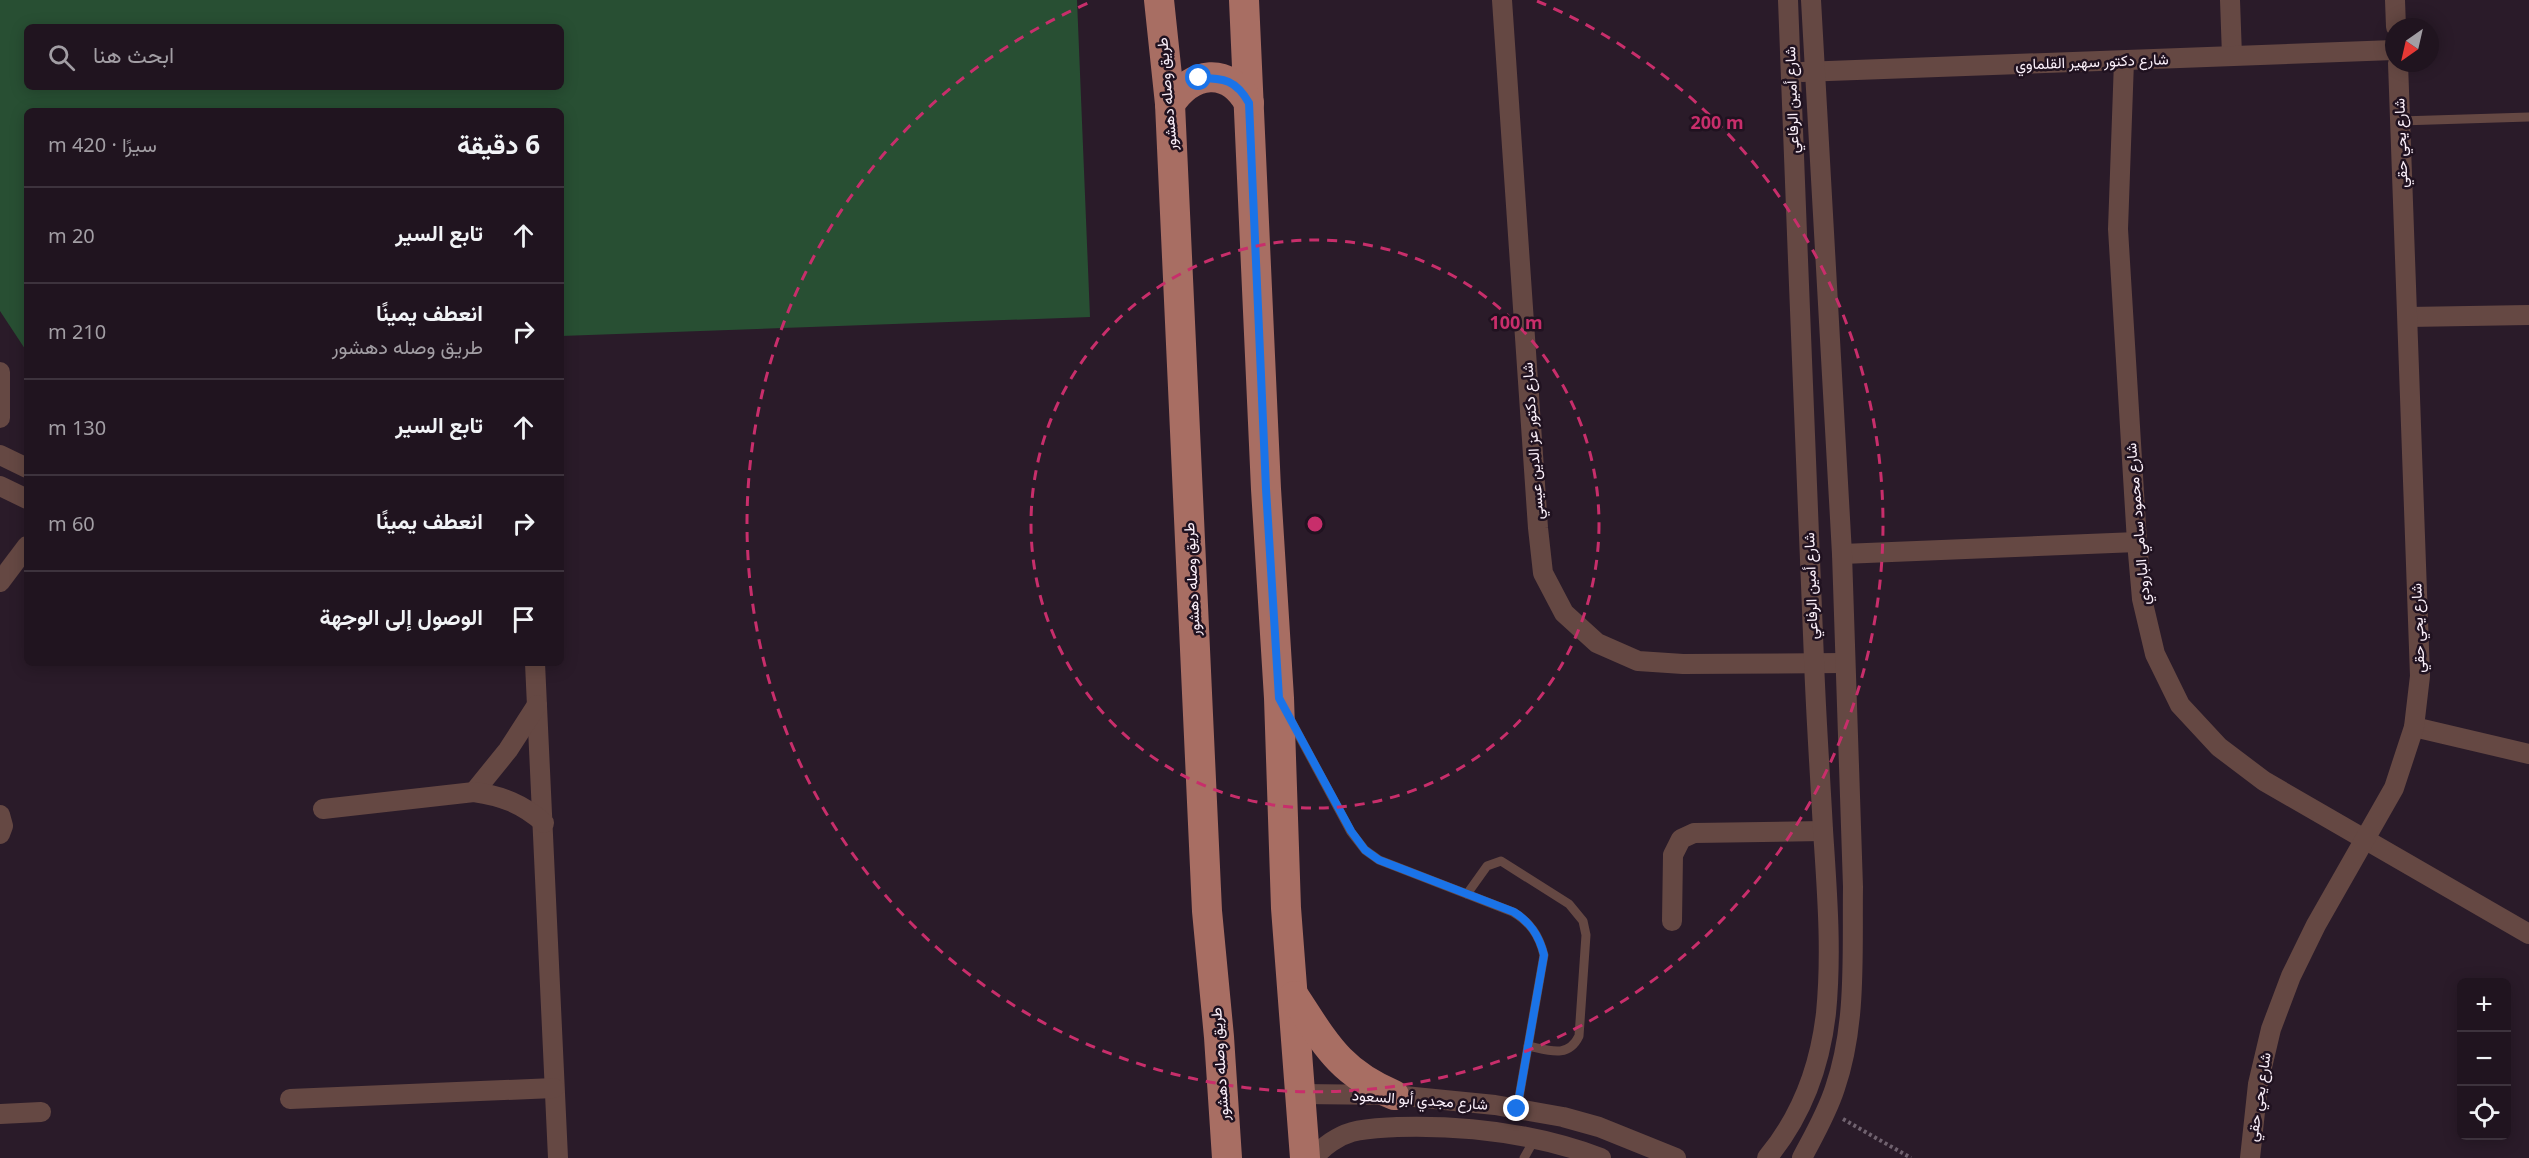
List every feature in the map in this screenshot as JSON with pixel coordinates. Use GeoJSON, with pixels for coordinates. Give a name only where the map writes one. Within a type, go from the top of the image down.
{"type":"FeatureCollection","features":[{"type":"Feature","properties":{"kind":"main road","name":"طريق وصله دهشور"},"geometry":{"type":"LineString","coordinates":[[1159,0],[1170,104],[1207,911],[1227,1158]]}},
{"type":"Feature","properties":{"kind":"main road"},"geometry":{"type":"LineString","coordinates":[[1244,0],[1266,478],[1279,698],[1291,992],[1305,1158]]}},
{"type":"Feature","properties":{"kind":"main road"},"geometry":{"type":"LineString","coordinates":[[1170,104],[1179,90],[1199,78],[1222,78],[1242,91],[1249,103]]}},
{"type":"Feature","properties":{"kind":"main road"},"geometry":{"type":"LineString","coordinates":[[1291,992],[1339,1062],[1365,1081],[1394,1095]]}},
{"type":"Feature","properties":{"kind":"street","name":"شارع دكتور عز الدين عيسي"},"geometry":{"type":"LineString","coordinates":[[1502,0],[1543,573],[1564,613],[1580,628],[1597,643],[1638,661],[1683,664],[1845,663]]}},
{"type":"Feature","properties":{"kind":"street","name":"شارع أمين الرفاعي"},"geometry":{"type":"LineString","coordinates":[[1767,1158],[1781,1141],[1799,1111],[1812,1079],[1821,1046],[1826,1012],[1828,944],[1814,663],[1788,0]]}},
{"type":"Feature","properties":{"kind":"street","name":"شارع أمين الرفاعي"},"geometry":{"type":"LineString","coordinates":[[1802,1158],[1826,1110],[1843,1061],[1850,1016],[1853,887],[1842,554],[1811,0]]}},
{"type":"Feature","properties":{"kind":"street"},"geometry":{"type":"LineString","coordinates":[[2230,0],[2232,56]]}},
{"type":"Feature","properties":{"kind":"street"},"geometry":{"type":"LineString","coordinates":[[2395,0],[2396,18]]}},
{"type":"Feature","properties":{"kind":"street","name":"شارع دكتور سهير القلماوي"},"geometry":{"type":"LineString","coordinates":[[1791,73],[2385,50]]}},
{"type":"Feature","properties":{"kind":"street","name":"شارع محمود سامي البارودي"},"geometry":{"type":"LineString","coordinates":[[2124,61],[2118,229],[2137,542],[2142,599],[2155,654],[2180,705],[2219,747],[2264,780],[2529,934]]}},
{"type":"Feature","properties":{"kind":"street","name":"شارع يحي حقي"},"geometry":{"type":"LineString","coordinates":[[2250,1158],[2258,1084],[2271,1029],[2291,976],[2364,838],[2394,788],[2414,727],[2420,676],[2398,72]]}},
{"type":"Feature","properties":{"kind":"street"},"geometry":{"type":"LineString","coordinates":[[2408,317],[2529,315]]}},
{"type":"Feature","properties":{"kind":"street"},"geometry":{"type":"LineString","coordinates":[[0,372],[0,418]]}},
{"type":"Feature","properties":{"kind":"street"},"geometry":{"type":"LineString","coordinates":[[0,455],[24,467]]}},
{"type":"Feature","properties":{"kind":"street"},"geometry":{"type":"LineString","coordinates":[[0,486],[24,498]]}},
{"type":"Feature","properties":{"kind":"street"},"geometry":{"type":"LineString","coordinates":[[1842,554],[2137,542]]}},
{"type":"Feature","properties":{"kind":"street"},"geometry":{"type":"LineString","coordinates":[[0,582],[24,550]]}},
{"type":"Feature","properties":{"kind":"street"},"geometry":{"type":"LineString","coordinates":[[535,666],[558,1158]]}},
{"type":"Feature","properties":{"kind":"street"},"geometry":{"type":"LineString","coordinates":[[474,792],[508,750],[537,705]]}},
{"type":"Feature","properties":{"kind":"street"},"geometry":{"type":"LineString","coordinates":[[2414,727],[2529,754]]}},
{"type":"Feature","properties":{"kind":"street"},"geometry":{"type":"LineString","coordinates":[[323,809],[474,792],[513,801],[544,823]]}},
{"type":"Feature","properties":{"kind":"street"},"geometry":{"type":"LineString","coordinates":[[0,815],[3,826],[0,834]]}},
{"type":"Feature","properties":{"kind":"street"},"geometry":{"type":"LineString","coordinates":[[1672,921],[1673,855],[1681,839],[1694,833],[1823,831]]}},
{"type":"Feature","properties":{"kind":"street"},"geometry":{"type":"LineString","coordinates":[[291,1099],[554,1088]]}},
{"type":"Feature","properties":{"kind":"street","name":"شارع مجدي أبو السعود"},"geometry":{"type":"LineString","coordinates":[[1300,1094],[1394,1095],[1437,1098],[1517,1109],[1563,1117],[1599,1127],[1675,1158]]}},
{"type":"Feature","properties":{"kind":"street"},"geometry":{"type":"LineString","coordinates":[[1435,1126],[1437,1098]]}},
{"type":"Feature","properties":{"kind":"street"},"geometry":{"type":"LineString","coordinates":[[0,1114],[41,1112]]}},
{"type":"Feature","properties":{"kind":"street","name":"شارع مجدي أبو السعود"},"geometry":{"type":"LineString","coordinates":[[1314,1158],[1332,1141],[1350,1132],[1370,1128],[1435,1126],[1492,1132],[1534,1140],[1580,1150],[1601,1158]]}},
{"type":"Feature","properties":{"kind":"lane"},"geometry":{"type":"LineString","coordinates":[[2400,122],[2529,117]]}},
{"type":"Feature","properties":{"kind":"lane"},"geometry":{"type":"LineString","coordinates":[[1279,698],[1351,831],[1365,850],[1379,860],[1522,917],[1537,934],[1544,955],[1517,1109]]}},
{"type":"Feature","properties":{"kind":"lane"},"geometry":{"type":"LineString","coordinates":[[1467,894],[1487,866],[1501,861],[1569,904],[1583,921],[1586,935],[1579,1036],[1570,1048],[1560,1053],[1528,1046]]}},
{"type":"Feature","properties":{"kind":"lane"},"geometry":{"type":"LineString","coordinates":[[1524,1158],[1534,1140]]}},
{"type":"Feature","properties":{"kind":"path"},"geometry":{"type":"LineString","coordinates":[[1826,1110],[1911,1158]]}},
{"type":"Feature","properties":{"kind":"green space"},"geometry":{"type":"Polygon","coordinates":[[[0,0],[1077,0],[1090,317],[564,336],[564,108],[24,108],[24,347],[0,311],[0,0]]]}},
{"type":"Feature","properties":{"kind":"route"},"geometry":{"type":"LineString","coordinates":[[1199,78],[1222,78],[1242,91],[1249,103],[1266,489],[1279,698],[1351,831],[1365,850],[1379,860],[1514,912],[1522,917],[1537,934],[1544,955],[1517,1109]]}}]}
